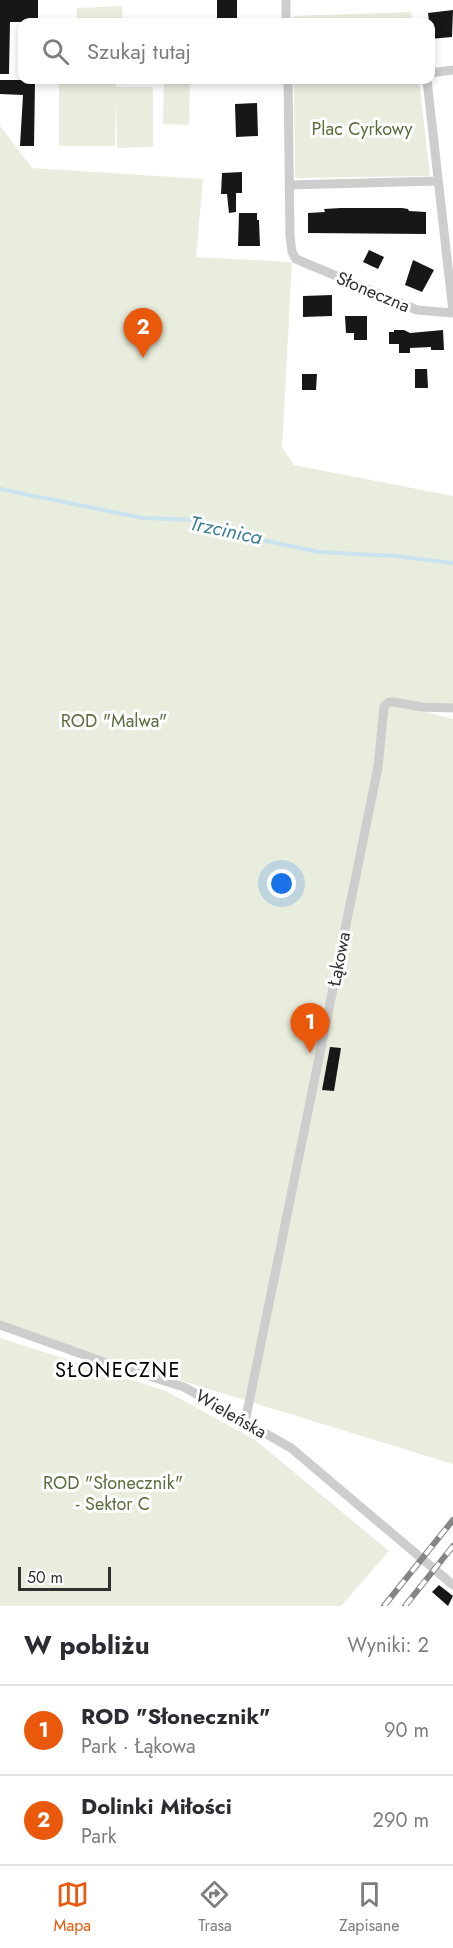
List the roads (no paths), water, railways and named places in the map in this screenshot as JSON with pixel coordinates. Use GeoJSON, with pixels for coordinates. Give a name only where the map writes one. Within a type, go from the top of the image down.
{"type":"FeatureCollection","features":[{"type":"Feature","properties":{"kind":"street"},"geometry":{"type":"LineString","coordinates":[[286,0],[286,18]]}},
{"type":"Feature","properties":{"kind":"street"},"geometry":{"type":"LineString","coordinates":[[435,72],[453,70]]}},
{"type":"Feature","properties":{"kind":"street"},"geometry":{"type":"LineString","coordinates":[[288,84],[290,185],[437,182]]}},
{"type":"Feature","properties":{"kind":"street","name":"Słoneczna"},"geometry":{"type":"LineString","coordinates":[[290,185],[292,252],[296,259],[417,310],[453,313],[427,84]]}},
{"type":"Feature","properties":{"kind":"street","name":"Łąkowa"},"geometry":{"type":"LineString","coordinates":[[245,1422],[378,767],[384,707],[389,702],[393,702],[422,707],[453,708]]}},
{"type":"Feature","properties":{"kind":"street","name":"Wieleńska"},"geometry":{"type":"LineString","coordinates":[[0,1325],[110,1364],[184,1387],[291,1448],[453,1585]]}},
{"type":"Feature","properties":{"kind":"waterway","name":"Trzcinica"},"geometry":{"type":"LineString","coordinates":[[0,489],[143,518],[198,520],[262,540],[319,552],[395,556],[453,563]]}},
{"type":"Feature","properties":{"kind":"railway"},"geometry":{"type":"LineString","coordinates":[[384,1606],[453,1520]]}},
{"type":"Feature","properties":{"kind":"railway"},"geometry":{"type":"LineString","coordinates":[[405,1606],[453,1546]]}},
{"type":"Feature","properties":{"kind":"place","name":"Dolinki Miłości"},"geometry":{"type":"Point","coordinates":[143,358]}},
{"type":"Feature","properties":{"kind":"place","name":"ROD \"Słonecznik\""},"geometry":{"type":"Point","coordinates":[310,1053]}},
{"type":"Feature","properties":{"kind":"district","name":"SŁONECZNE"},"geometry":{"type":"Point","coordinates":[118,1370]}},
{"type":"Feature","properties":{"kind":"park label","name":"Plac Cyrkowy"},"geometry":{"type":"Point","coordinates":[362,129]}},
{"type":"Feature","properties":{"kind":"park label","name":"ROD \"Malwa\""},"geometry":{"type":"Point","coordinates":[114,721]}},
{"type":"Feature","properties":{"kind":"park label","name":"ROD \"Słonecznik\" - Sektor C"},"geometry":{"type":"Point","coordinates":[113,1493]}}]}
